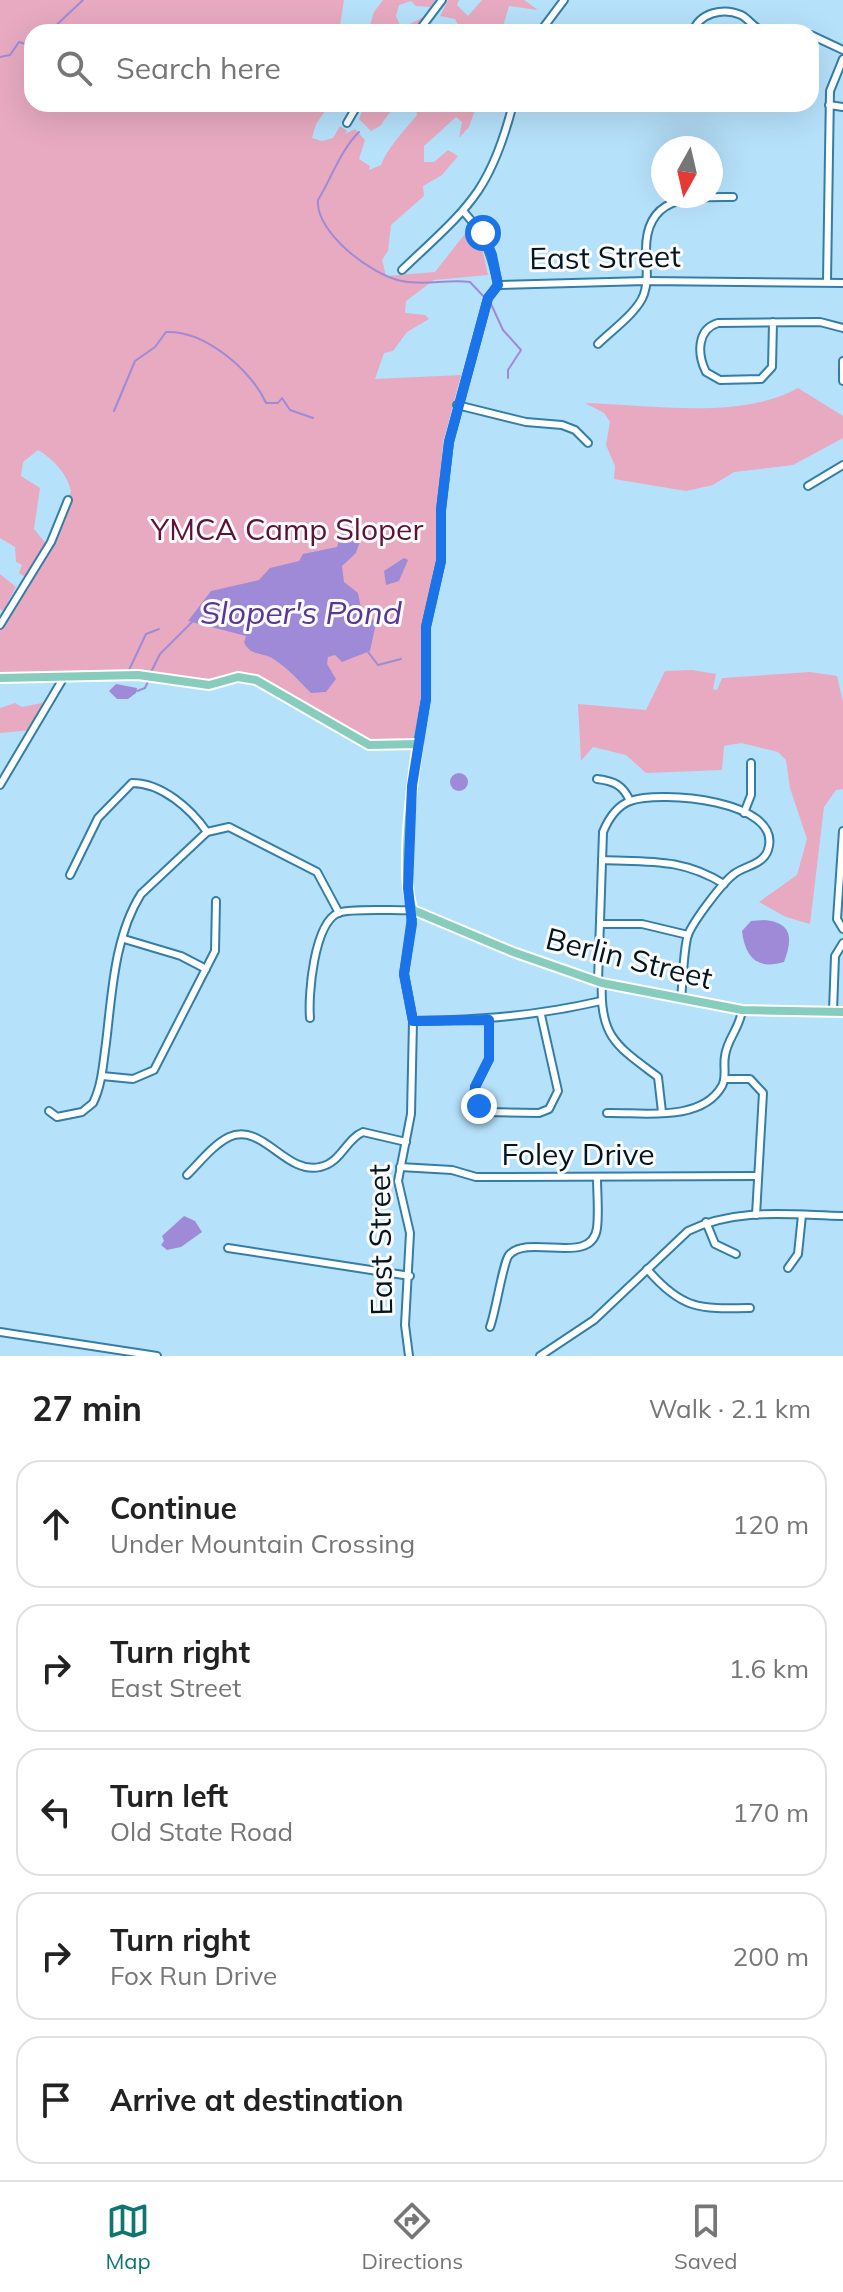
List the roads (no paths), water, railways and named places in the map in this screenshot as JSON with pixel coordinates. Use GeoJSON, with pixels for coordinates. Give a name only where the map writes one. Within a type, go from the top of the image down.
{"type":"FeatureCollection","features":[{"type":"Feature","properties":{"kind":"main road"},"geometry":{"type":"LineString","coordinates":[[0,678],[138,675],[209,685],[238,677],[256,680],[369,745],[418,744]]}},
{"type":"Feature","properties":{"kind":"main road","name":"East Street"},"geometry":{"type":"LineString","coordinates":[[413,910],[408,888],[412,786],[418,744]]}},
{"type":"Feature","properties":{"kind":"main road","name":"Berlin Street"},"geometry":{"type":"LineString","coordinates":[[413,910],[513,952],[600,982],[742,1010],[843,1012]]}},
{"type":"Feature","properties":{"kind":"street"},"geometry":{"type":"LineString","coordinates":[[424,24],[442,0]]}},
{"type":"Feature","properties":{"kind":"street"},"geometry":{"type":"LineString","coordinates":[[546,24],[564,0]]}},
{"type":"Feature","properties":{"kind":"street"},"geometry":{"type":"LineString","coordinates":[[697,24],[711,14],[737,14],[751,24]]}},
{"type":"Feature","properties":{"kind":"street"},"geometry":{"type":"LineString","coordinates":[[819,39],[843,50]]}},
{"type":"Feature","properties":{"kind":"street"},"geometry":{"type":"LineString","coordinates":[[827,281],[830,91],[843,59]]}},
{"type":"Feature","properties":{"kind":"street"},"geometry":{"type":"LineString","coordinates":[[829,105],[843,107]]}},
{"type":"Feature","properties":{"kind":"street"},"geometry":{"type":"LineString","coordinates":[[347,123],[353,112]]}},
{"type":"Feature","properties":{"kind":"street"},"geometry":{"type":"LineString","coordinates":[[402,270],[464,212],[489,177],[510,112]]}},
{"type":"Feature","properties":{"kind":"street"},"geometry":{"type":"LineString","coordinates":[[831,177],[843,177]]}},
{"type":"Feature","properties":{"kind":"street"},"geometry":{"type":"LineString","coordinates":[[598,344],[642,300],[648,232],[664,207],[691,197],[733,197]]}},
{"type":"Feature","properties":{"kind":"street"},"geometry":{"type":"LineString","coordinates":[[464,212],[483,233],[492,255],[498,285]]}},
{"type":"Feature","properties":{"kind":"street","name":"East Street"},"geometry":{"type":"LineString","coordinates":[[418,744],[426,699],[426,627],[441,561],[441,510],[457,405],[488,298],[498,285],[646,281],[843,283]]}},
{"type":"Feature","properties":{"kind":"street"},"geometry":{"type":"LineString","coordinates":[[773,322],[772,367],[761,379],[720,380],[706,372],[700,345],[709,326],[718,323],[773,322],[820,322],[843,328]]}},
{"type":"Feature","properties":{"kind":"street"},"geometry":{"type":"LineString","coordinates":[[843,361],[843,381]]}},
{"type":"Feature","properties":{"kind":"street"},"geometry":{"type":"LineString","coordinates":[[457,405],[526,422],[562,425],[575,430],[588,443]]}},
{"type":"Feature","properties":{"kind":"street"},"geometry":{"type":"LineString","coordinates":[[808,486],[843,465]]}},
{"type":"Feature","properties":{"kind":"street"},"geometry":{"type":"LineString","coordinates":[[0,625],[51,542],[68,500]]}},
{"type":"Feature","properties":{"kind":"street"},"geometry":{"type":"LineString","coordinates":[[0,785],[64,677]]}},
{"type":"Feature","properties":{"kind":"street"},"geometry":{"type":"LineString","coordinates":[[744,813],[751,795],[751,763]]}},
{"type":"Feature","properties":{"kind":"street"},"geometry":{"type":"LineString","coordinates":[[597,779],[613,781],[625,790],[630,801]]}},
{"type":"Feature","properties":{"kind":"street"},"geometry":{"type":"LineString","coordinates":[[70,875],[98,818],[132,783],[143,783],[190,808],[207,832]]}},
{"type":"Feature","properties":{"kind":"street"},"geometry":{"type":"LineString","coordinates":[[662,1112],[662,1083],[612,1040],[601,1001],[603,832],[608,821],[630,801],[695,797],[744,813],[760,822],[768,836],[768,851],[759,862],[735,873],[724,884],[688,935],[681,999]]}},
{"type":"Feature","properties":{"kind":"street"},"geometry":{"type":"LineString","coordinates":[[49,1111],[57,1117],[82,1112],[93,1103],[102,1076],[115,968],[141,894],[207,832],[229,827],[317,872],[339,913]]}},
{"type":"Feature","properties":{"kind":"street"},"geometry":{"type":"LineString","coordinates":[[843,831],[837,919],[843,929]]}},
{"type":"Feature","properties":{"kind":"street"},"geometry":{"type":"LineString","coordinates":[[602,860],[680,863],[700,869],[724,884]]}},
{"type":"Feature","properties":{"kind":"street"},"geometry":{"type":"LineString","coordinates":[[102,1076],[133,1079],[154,1070],[206,969],[217,939],[216,901]]}},
{"type":"Feature","properties":{"kind":"street"},"geometry":{"type":"LineString","coordinates":[[310,1018],[312,975],[324,927],[339,913],[413,910]]}},
{"type":"Feature","properties":{"kind":"street","name":"East Street"},"geometry":{"type":"LineString","coordinates":[[409,1356],[405,1325],[410,1233],[398,1181],[411,1114],[413,1021],[404,974],[413,910]]}},
{"type":"Feature","properties":{"kind":"street"},"geometry":{"type":"LineString","coordinates":[[600,924],[642,924],[688,935]]}},
{"type":"Feature","properties":{"kind":"street"},"geometry":{"type":"LineString","coordinates":[[124,939],[181,956],[206,969]]}},
{"type":"Feature","properties":{"kind":"street"},"geometry":{"type":"LineString","coordinates":[[833,1011],[835,956],[843,943]]}},
{"type":"Feature","properties":{"kind":"street"},"geometry":{"type":"LineString","coordinates":[[413,1021],[489,1020],[541,1015],[601,1001]]}},
{"type":"Feature","properties":{"kind":"street"},"geometry":{"type":"LineString","coordinates":[[607,1113],[691,1110],[718,1091],[725,1079],[725,1055],[740,1024],[742,1010]]}},
{"type":"Feature","properties":{"kind":"street"},"geometry":{"type":"LineString","coordinates":[[489,1020],[489,1059],[475,1087],[479,1106],[487,1112],[539,1113],[549,1109],[558,1091],[541,1015]]}},
{"type":"Feature","properties":{"kind":"street"},"geometry":{"type":"LineString","coordinates":[[725,1079],[750,1079],[763,1093],[756,1215]]}},
{"type":"Feature","properties":{"kind":"street"},"geometry":{"type":"LineString","coordinates":[[187,1175],[214,1147],[237,1134],[251,1135],[290,1162],[305,1167],[320,1167],[334,1161],[363,1132],[406,1142]]}},
{"type":"Feature","properties":{"kind":"street","name":"Foley Drive"},"geometry":{"type":"LineString","coordinates":[[400,1167],[452,1170],[476,1177],[757,1176]]}},
{"type":"Feature","properties":{"kind":"street"},"geometry":{"type":"LineString","coordinates":[[490,1327],[499,1305],[504,1262],[511,1252],[522,1247],[580,1247],[591,1242],[597,1230],[597,1177]]}},
{"type":"Feature","properties":{"kind":"street"},"geometry":{"type":"LineString","coordinates":[[540,1356],[594,1320],[688,1231],[706,1222],[756,1215],[843,1216]]}},
{"type":"Feature","properties":{"kind":"street"},"geometry":{"type":"LineString","coordinates":[[788,1268],[798,1254],[802,1215]]}},
{"type":"Feature","properties":{"kind":"street"},"geometry":{"type":"LineString","coordinates":[[706,1222],[715,1244],[736,1254]]}},
{"type":"Feature","properties":{"kind":"street"},"geometry":{"type":"LineString","coordinates":[[228,1248],[410,1276]]}},
{"type":"Feature","properties":{"kind":"street"},"geometry":{"type":"LineString","coordinates":[[647,1269],[685,1304],[703,1309],[750,1308]]}},
{"type":"Feature","properties":{"kind":"street"},"geometry":{"type":"LineString","coordinates":[[0,1332],[157,1356]]}},
{"type":"Feature","properties":{"kind":"water","name":"Sloper's Pond"},"geometry":{"type":"Polygon","coordinates":[[[364,529],[356,553],[342,566],[344,582],[358,593],[361,608],[376,623],[370,651],[342,662],[335,655],[328,657],[327,664],[336,679],[326,692],[311,693],[278,662],[249,650],[244,642],[246,636],[188,621],[211,591],[259,580],[270,568],[299,561],[303,554],[337,547],[342,531],[364,529]]]}},
{"type":"Feature","properties":{"kind":"water"},"geometry":{"type":"Polygon","coordinates":[[[404,558],[408,560],[399,581],[386,585],[384,571],[404,558]]]}},
{"type":"Feature","properties":{"kind":"water"},"geometry":{"type":"Polygon","coordinates":[[[116,684],[137,688],[136,693],[128,699],[117,699],[109,691],[116,684]]]}},
{"type":"Feature","properties":{"kind":"water"},"geometry":{"type":"Polygon","coordinates":[[[459,773],[468,782],[459,791],[450,782],[459,773]]]}},
{"type":"Feature","properties":{"kind":"water"},"geometry":{"type":"Polygon","coordinates":[[[751,921],[781,924],[788,933],[789,946],[784,962],[760,963],[746,948],[742,931],[751,921]]]}},
{"type":"Feature","properties":{"kind":"water"},"geometry":{"type":"Polygon","coordinates":[[[184,1216],[195,1221],[202,1232],[181,1247],[167,1250],[161,1245],[164,1241],[162,1236],[184,1216]]]}},
{"type":"Feature","properties":{"kind":"waterway"},"geometry":{"type":"LineString","coordinates":[[58,24],[83,0]]}},
{"type":"Feature","properties":{"kind":"waterway"},"geometry":{"type":"LineString","coordinates":[[0,57],[10,55],[19,42],[24,44]]}},
{"type":"Feature","properties":{"kind":"waterway"},"geometry":{"type":"LineString","coordinates":[[359,132],[341,156],[318,200],[319,212],[335,238],[361,261],[389,277],[410,282],[470,282],[486,299]]}},
{"type":"Feature","properties":{"kind":"waterway"},"geometry":{"type":"LineString","coordinates":[[491,304],[503,330],[521,350],[508,370],[508,378]]}},
{"type":"Feature","properties":{"kind":"waterway"},"geometry":{"type":"LineString","coordinates":[[114,411],[135,361],[155,347],[166,332],[181,333],[211,345],[250,378],[266,403],[278,403],[282,398],[290,410],[313,418]]}},
{"type":"Feature","properties":{"kind":"waterway"},"geometry":{"type":"LineString","coordinates":[[151,672],[160,654],[193,621]]}},
{"type":"Feature","properties":{"kind":"waterway"},"geometry":{"type":"LineString","coordinates":[[129,670],[146,634],[159,629]]}},
{"type":"Feature","properties":{"kind":"waterway"},"geometry":{"type":"LineString","coordinates":[[368,652],[378,665],[401,659]]}},
{"type":"Feature","properties":{"kind":"waterway"},"geometry":{"type":"LineString","coordinates":[[137,691],[145,688],[149,679]]}},
{"type":"Feature","properties":{"kind":"park label","name":"YMCA Camp Sloper"},"geometry":{"type":"Point","coordinates":[287,530]}}]}
